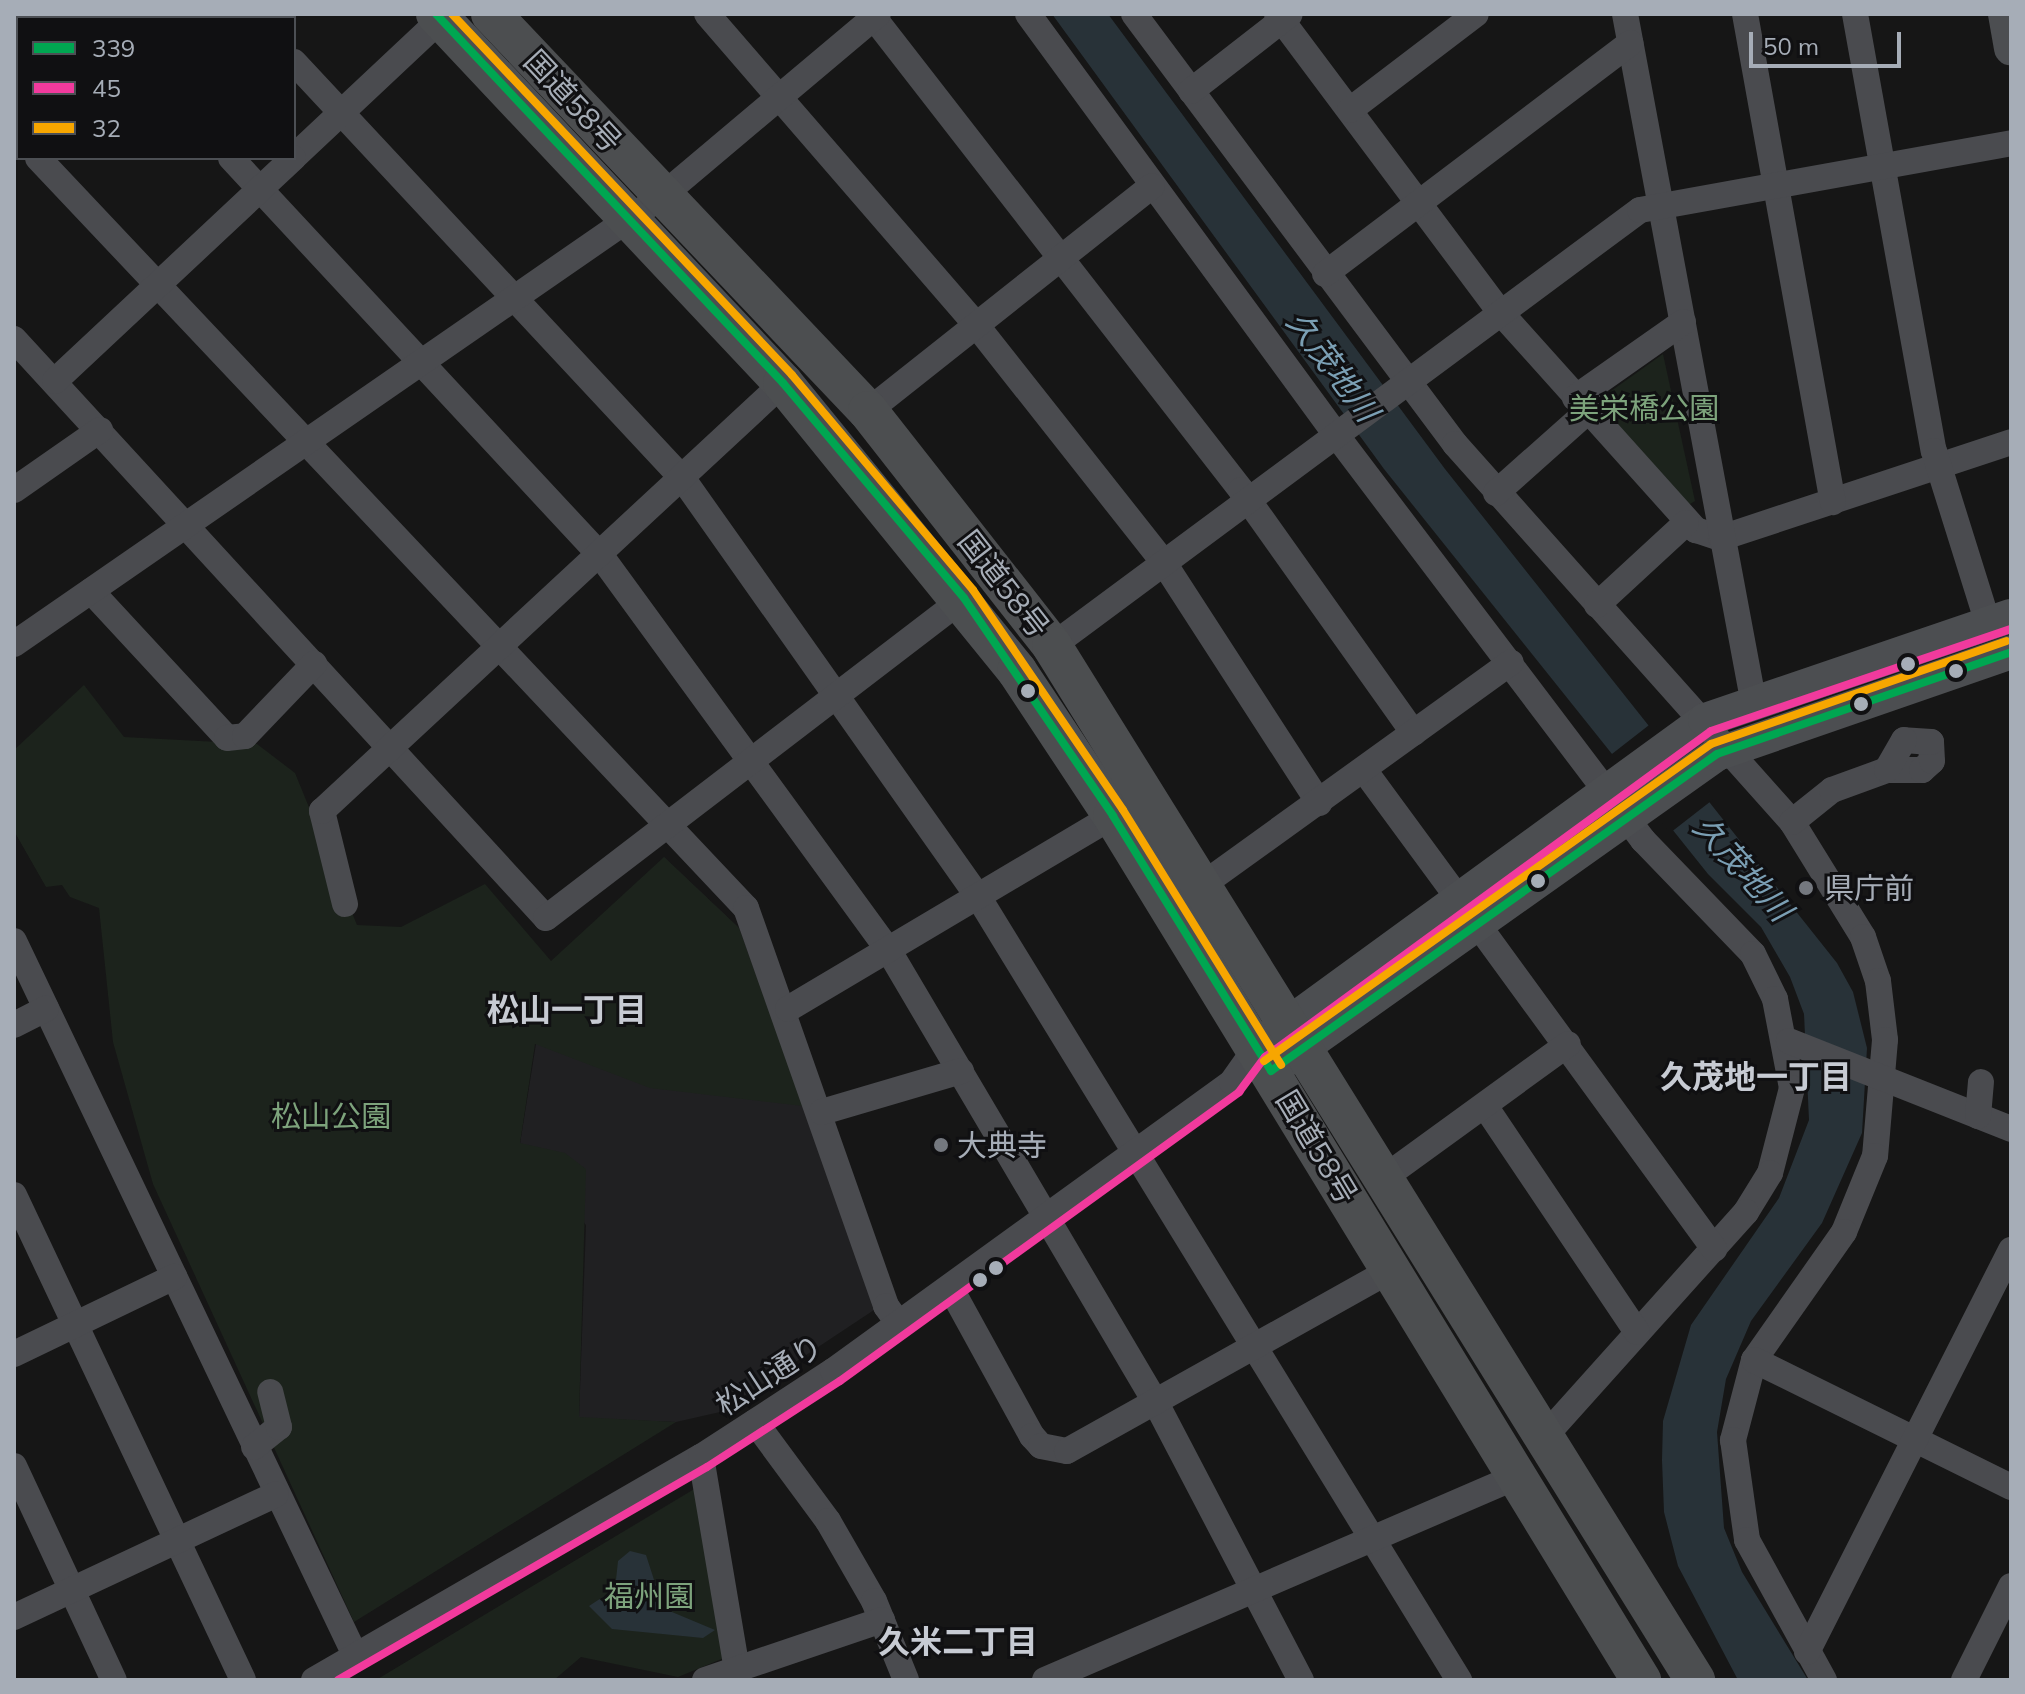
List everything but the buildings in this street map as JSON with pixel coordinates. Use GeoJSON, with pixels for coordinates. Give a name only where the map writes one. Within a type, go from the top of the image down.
{"type":"FeatureCollection","features":[{"type":"Feature","properties":{"kind":"highway","name":"国道58号"},"geometry":{"type":"LineString","coordinates":[[491,14],[868,411],[1052,646],[1205,883],[1695,1680]]}},
{"type":"Feature","properties":{"kind":"highway","name":"国道58号"},"geometry":{"type":"LineString","coordinates":[[439,16],[783,383],[964,598],[1113,816],[1641,1680]]}},
{"type":"Feature","properties":{"kind":"main road"},"geometry":{"type":"LineString","coordinates":[[2005,14],[2011,48]]}},
{"type":"Feature","properties":{"kind":"main road"},"geometry":{"type":"LineString","coordinates":[[1263,1059],[1298,1034],[1478,925],[1636,814],[1686,755],[1705,720],[1753,699],[2000,619]]}},
{"type":"Feature","properties":{"kind":"main road"},"geometry":{"type":"LineString","coordinates":[[1298,1034],[1458,898],[1616,785],[1686,755],[1729,747],[2011,652]]}},
{"type":"Feature","properties":{"kind":"street"},"geometry":{"type":"LineString","coordinates":[[707,14],[782,94],[977,326],[1164,563],[1319,803]]}},
{"type":"Feature","properties":{"kind":"street"},"geometry":{"type":"LineString","coordinates":[[1028,14],[1152,186],[1342,432],[1511,662],[1753,954],[1789,1041],[1792,1088],[1779,1153],[1759,1194],[1714,1249],[1545,1436]]}},
{"type":"Feature","properties":{"kind":"street"},"geometry":{"type":"LineString","coordinates":[[1134,14],[1325,274],[1400,389],[1705,720],[1792,822],[1839,890],[1878,981],[1884,1079],[1862,1195],[1754,1360],[1733,1440],[1738,1511],[1762,1575],[1824,1680]]}},
{"type":"Feature","properties":{"kind":"street"},"geometry":{"type":"LineString","coordinates":[[1350,110],[1476,14]]}},
{"type":"Feature","properties":{"kind":"street"},"geometry":{"type":"LineString","coordinates":[[1625,14],[1753,699]]}},
{"type":"Feature","properties":{"kind":"street"},"geometry":{"type":"LineString","coordinates":[[1745,14],[1833,502]]}},
{"type":"Feature","properties":{"kind":"street"},"geometry":{"type":"LineString","coordinates":[[1855,14],[1938,465],[2000,619]]}},
{"type":"Feature","properties":{"kind":"street"},"geometry":{"type":"LineString","coordinates":[[14,644],[518,300],[628,221],[662,196],[874,15],[1249,501],[1414,733]]}},
{"type":"Feature","properties":{"kind":"street"},"geometry":{"type":"LineString","coordinates":[[296,156],[439,16]]}},
{"type":"Feature","properties":{"kind":"street"},"geometry":{"type":"LineString","coordinates":[[1191,91],[1283,16],[1501,313],[1686,523],[1721,538],[2011,442]]}},
{"type":"Feature","properties":{"kind":"street"},"geometry":{"type":"LineString","coordinates":[[1325,274],[1630,43]]}},
{"type":"Feature","properties":{"kind":"street"},"geometry":{"type":"LineString","coordinates":[[296,64],[683,479],[979,898],[1260,1346],[1459,1680]]}},
{"type":"Feature","properties":{"kind":"street"},"geometry":{"type":"LineString","coordinates":[[1052,646],[1627,218],[1661,204],[2011,143]]}},
{"type":"Feature","properties":{"kind":"street"},"geometry":{"type":"LineString","coordinates":[[40,160],[746,908],[788,1009],[886,1306],[899,1324]]}},
{"type":"Feature","properties":{"kind":"street"},"geometry":{"type":"LineString","coordinates":[[233,160],[601,556],[889,951],[1156,1403],[1260,1590],[1301,1680]]}},
{"type":"Feature","properties":{"kind":"street"},"geometry":{"type":"LineString","coordinates":[[55,381],[292,160]]}},
{"type":"Feature","properties":{"kind":"street"},"geometry":{"type":"LineString","coordinates":[[868,411],[1152,186]]}},
{"type":"Feature","properties":{"kind":"street"},"geometry":{"type":"LineString","coordinates":[[1496,493],[1581,405],[1683,322]]}},
{"type":"Feature","properties":{"kind":"street"},"geometry":{"type":"LineString","coordinates":[[14,339],[189,523],[390,749],[546,918],[964,598]]}},
{"type":"Feature","properties":{"kind":"street"},"geometry":{"type":"LineString","coordinates":[[345,904],[322,811],[601,556],[783,383]]}},
{"type":"Feature","properties":{"kind":"street"},"geometry":{"type":"LineString","coordinates":[[14,490],[100,430]]}},
{"type":"Feature","properties":{"kind":"street"},"geometry":{"type":"LineString","coordinates":[[1597,605],[1686,523]]}},
{"type":"Feature","properties":{"kind":"street"},"geometry":{"type":"LineString","coordinates":[[91,591],[227,738],[245,736],[314,664]]}},
{"type":"Feature","properties":{"kind":"street"},"geometry":{"type":"LineString","coordinates":[[1205,883],[1511,662]]}},
{"type":"Feature","properties":{"kind":"street"},"geometry":{"type":"LineString","coordinates":[[1705,720],[1760,717],[1905,669]]}},
{"type":"Feature","properties":{"kind":"street"},"geometry":{"type":"LineString","coordinates":[[1364,770],[1458,898]]}},
{"type":"Feature","properties":{"kind":"street"},"geometry":{"type":"LineString","coordinates":[[1792,822],[1832,790],[1887,770]]}},
{"type":"Feature","properties":{"kind":"street"},"geometry":{"type":"LineString","coordinates":[[788,1009],[1113,816]]}},
{"type":"Feature","properties":{"kind":"street"},"geometry":{"type":"LineString","coordinates":[[1478,925],[1568,1044],[1714,1249]]}},
{"type":"Feature","properties":{"kind":"street"},"geometry":{"type":"LineString","coordinates":[[14,941],[355,1655]]}},
{"type":"Feature","properties":{"kind":"street"},"geometry":{"type":"LineString","coordinates":[[14,1025],[46,1009]]}},
{"type":"Feature","properties":{"kind":"street"},"geometry":{"type":"LineString","coordinates":[[1789,1041],[2011,1129]]}},
{"type":"Feature","properties":{"kind":"street"},"geometry":{"type":"LineString","coordinates":[[1385,1177],[1568,1044]]}},
{"type":"Feature","properties":{"kind":"street","name":"松山通り"},"geometry":{"type":"LineString","coordinates":[[314,1680],[701,1457],[755,1422],[899,1324],[1263,1059]]}},
{"type":"Feature","properties":{"kind":"street"},"geometry":{"type":"LineString","coordinates":[[822,1112],[961,1071]]}},
{"type":"Feature","properties":{"kind":"street"},"geometry":{"type":"LineString","coordinates":[[1978,1116],[1981,1082]]}},
{"type":"Feature","properties":{"kind":"street"},"geometry":{"type":"LineString","coordinates":[[1485,1106],[1637,1332]]}},
{"type":"Feature","properties":{"kind":"street"},"geometry":{"type":"LineString","coordinates":[[14,1195],[243,1680]]}},
{"type":"Feature","properties":{"kind":"street"},"geometry":{"type":"LineString","coordinates":[[1807,1652],[2011,1250]]}},
{"type":"Feature","properties":{"kind":"street"},"geometry":{"type":"LineString","coordinates":[[950,1287],[1041,1446],[1067,1451],[1260,1346],[1391,1270]]}},
{"type":"Feature","properties":{"kind":"street"},"geometry":{"type":"LineString","coordinates":[[14,1354],[174,1277]]}},
{"type":"Feature","properties":{"kind":"street"},"geometry":{"type":"LineString","coordinates":[[1754,1360],[2011,1487]]}},
{"type":"Feature","properties":{"kind":"street"},"geometry":{"type":"LineString","coordinates":[[254,1447],[279,1427],[270,1392]]}},
{"type":"Feature","properties":{"kind":"street"},"geometry":{"type":"LineString","coordinates":[[755,1422],[828,1521],[882,1620],[906,1680]]}},
{"type":"Feature","properties":{"kind":"street"},"geometry":{"type":"LineString","coordinates":[[701,1457],[737,1669]]}},
{"type":"Feature","properties":{"kind":"street"},"geometry":{"type":"LineString","coordinates":[[14,1466],[114,1680]]}},
{"type":"Feature","properties":{"kind":"street"},"geometry":{"type":"LineString","coordinates":[[1054,1679],[1518,1476]]}},
{"type":"Feature","properties":{"kind":"street"},"geometry":{"type":"LineString","coordinates":[[14,1617],[276,1494]]}},
{"type":"Feature","properties":{"kind":"street"},"geometry":{"type":"LineString","coordinates":[[1964,1680],[2011,1586]]}},
{"type":"Feature","properties":{"kind":"street"},"geometry":{"type":"LineString","coordinates":[[705,1680],[882,1620]]}},
{"type":"Feature","properties":{"kind":"shaded area"},"geometry":{"type":"Polygon","coordinates":[[[664,857],[739,928],[877,1308],[720,1412],[676,1422],[579,1418],[586,1225],[520,1144],[536,1044],[664,857]]]}},
{"type":"Feature","properties":{"kind":"green space","name":"美栄橋公園"},"geometry":{"type":"Polygon","coordinates":[[[1663,354],[1695,501],[1687,506],[1597,401],[1663,354]]]}},
{"type":"Feature","properties":{"kind":"green space","name":"松山公園"},"geometry":{"type":"Polygon","coordinates":[[[84,685],[124,737],[257,744],[295,773],[357,925],[401,927],[485,884],[551,961],[664,857],[739,928],[803,1106],[650,1088],[535,1044],[520,1143],[565,1153],[586,1169],[579,1417],[676,1422],[354,1622],[153,1184],[113,1042],[99,908],[70,897],[62,885],[46,887],[14,831],[14,750],[84,685]]]}},
{"type":"Feature","properties":{"kind":"green space","name":"福州園"},"geometry":{"type":"Polygon","coordinates":[[[696,1488],[724,1658],[678,1677],[581,1657],[554,1680],[376,1680],[696,1488]]]}},
{"type":"Feature","properties":{"kind":"water","name":"久茂地川"},"geometry":{"type":"Polygon","coordinates":[[[1052,14],[1108,14],[1445,469],[1837,963],[1853,992],[1867,1048],[1862,1133],[1822,1223],[1751,1321],[1726,1379],[1717,1432],[1724,1528],[1742,1572],[1808,1680],[1738,1680],[1678,1566],[1664,1512],[1662,1460],[1663,1421],[1691,1325],[1779,1198],[1809,1120],[1804,1014],[1790,977],[1761,927],[1708,874],[1384,469],[1052,14]]]}},
{"type":"Feature","properties":{"kind":"water"},"geometry":{"type":"Polygon","coordinates":[[[630,1551],[646,1555],[656,1586],[668,1589],[660,1607],[715,1630],[703,1638],[612,1629],[589,1606],[615,1589],[618,1561],[630,1551]]]}},
{"type":"Feature","properties":{"kind":"pier"},"geometry":{"type":"Polygon","coordinates":[[[1653,722],[1713,799],[1670,833],[1610,756],[1653,722]]]}},
{"type":"Feature","properties":{"kind":"transit line","name":"339"},"geometry":{"type":"LineString","coordinates":[[436,14],[783,383],[964,598],[1113,816],[1271,1071]]}},
{"type":"Feature","properties":{"kind":"transit line","name":"32"},"geometry":{"type":"LineString","coordinates":[[452,14],[792,375],[973,590],[1123,810],[1281,1065]]}},
{"type":"Feature","properties":{"kind":"transit line","name":"45"},"geometry":{"type":"LineString","coordinates":[[338,1680],[707,1467],[840,1381],[1239,1092],[1265,1057],[1711,731],[2011,629]]}},
{"type":"Feature","properties":{"kind":"transit line","name":"32"},"geometry":{"type":"LineString","coordinates":[[1264,1061],[1711,744],[2007,641]]}},
{"type":"Feature","properties":{"kind":"transit line","name":"339"},"geometry":{"type":"LineString","coordinates":[[1271,1071],[1717,754],[2011,652]]}},
{"type":"Feature","properties":{"kind":"place","name":"県庁前"},"geometry":{"type":"Point","coordinates":[1806,888]}},
{"type":"Feature","properties":{"kind":"place","name":"大典寺"},"geometry":{"type":"Point","coordinates":[941,1145]}},
{"type":"Feature","properties":{"kind":"district","name":"松山一丁目"},"geometry":{"type":"Point","coordinates":[567,1009]}},
{"type":"Feature","properties":{"kind":"district","name":"久茂地一丁目"},"geometry":{"type":"Point","coordinates":[1756,1076]}},
{"type":"Feature","properties":{"kind":"district","name":"久米二丁目"},"geometry":{"type":"Point","coordinates":[958,1641]}}]}
